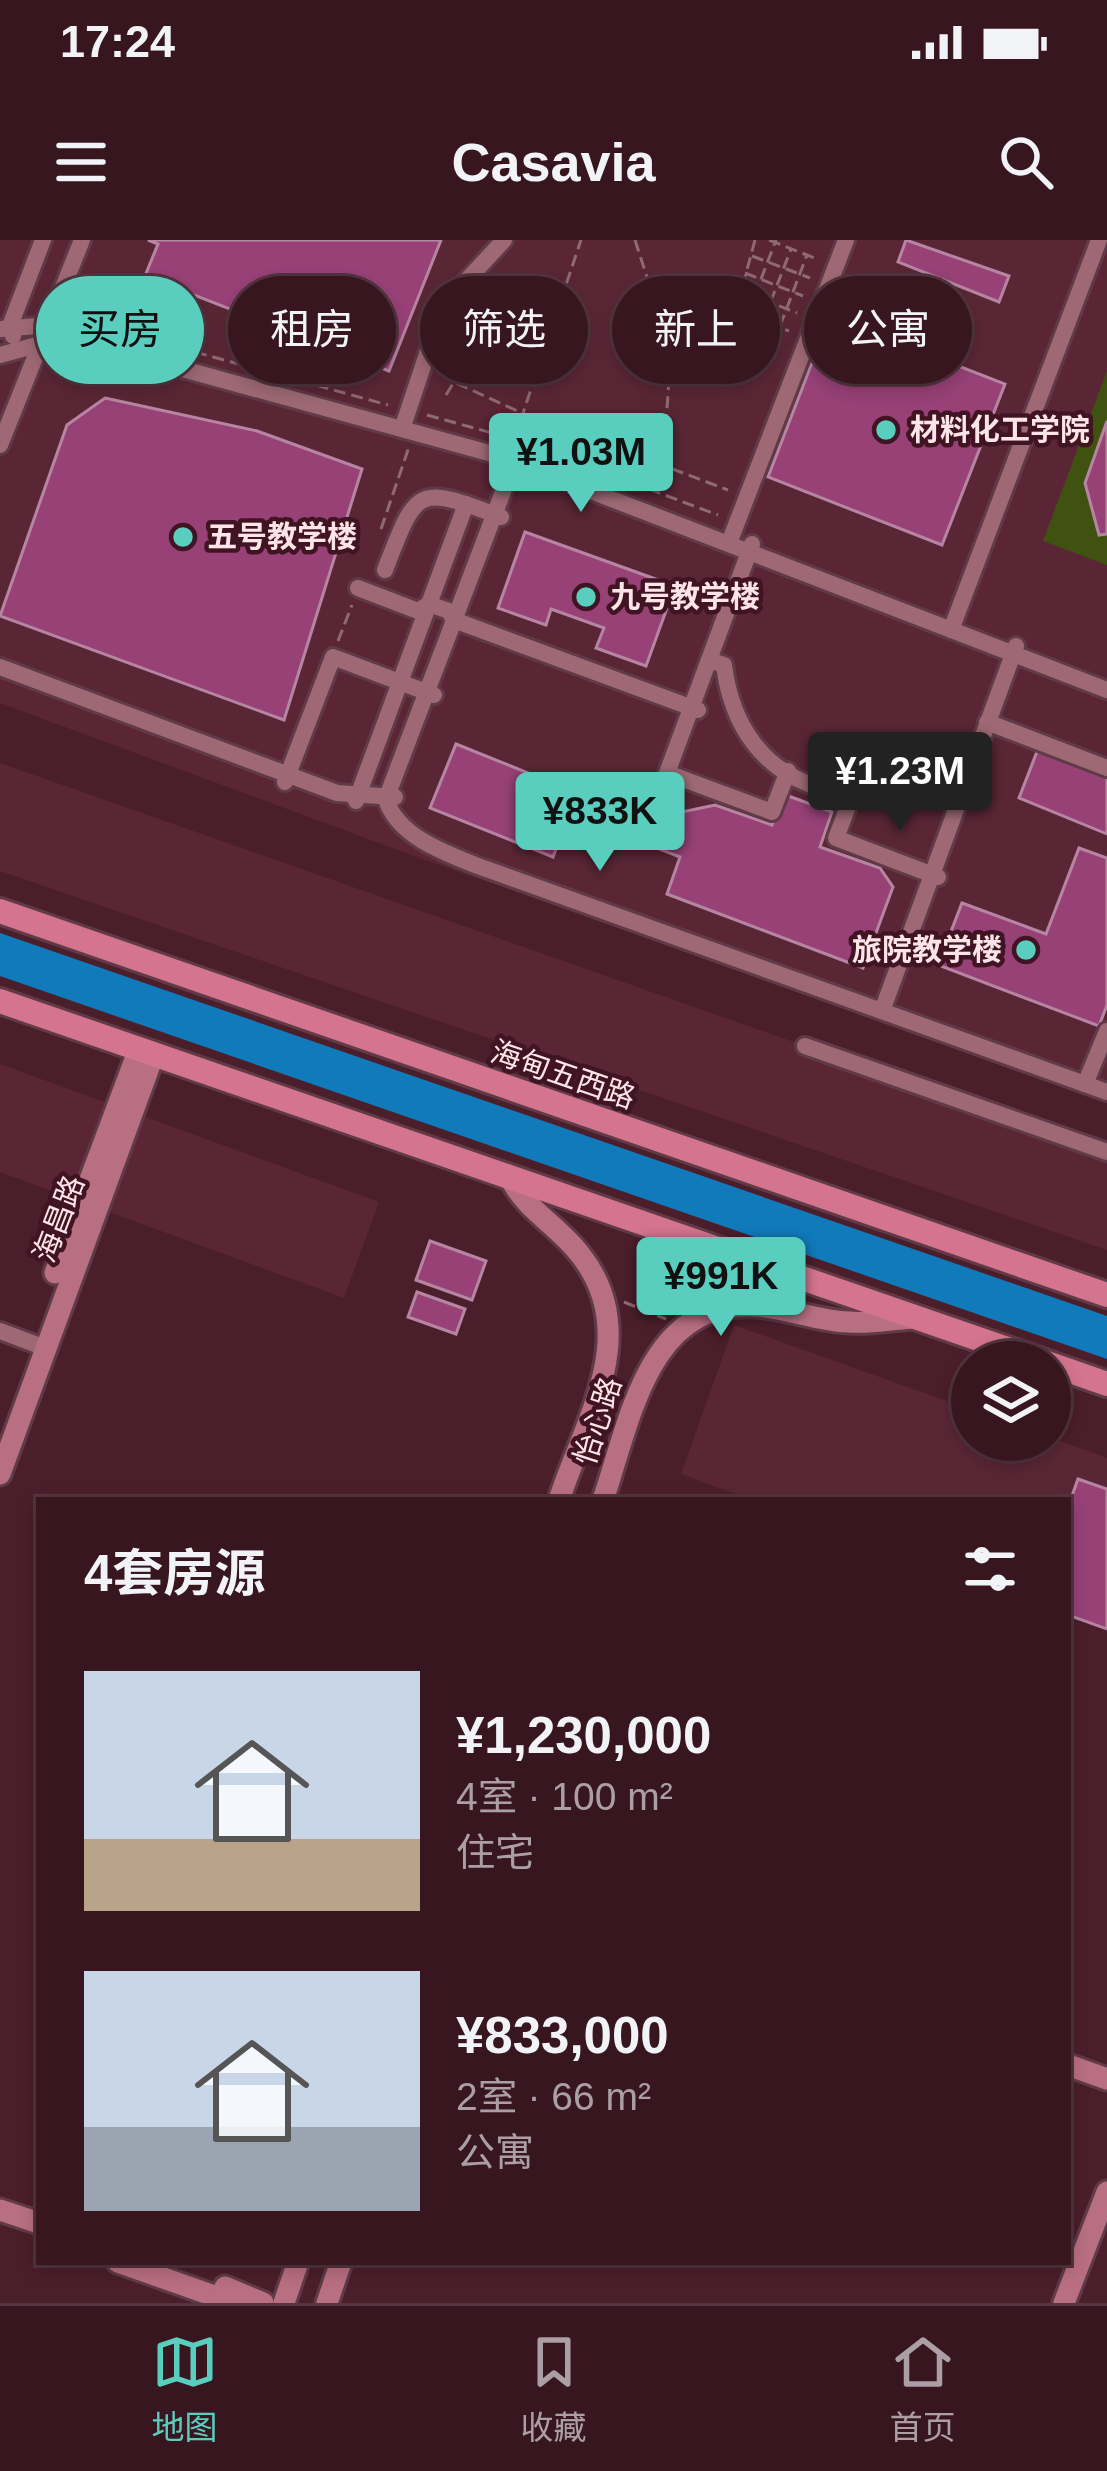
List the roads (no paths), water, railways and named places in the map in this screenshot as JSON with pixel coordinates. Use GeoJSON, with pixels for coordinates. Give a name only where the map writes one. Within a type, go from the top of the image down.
{"type":"FeatureCollection","features":[{"type":"Feature","properties":{"kind":"main road","name":"海甸五西路"},"geometry":{"type":"LineString","coordinates":[[0,911],[1107,1295]]}},
{"type":"Feature","properties":{"kind":"main road"},"geometry":{"type":"LineString","coordinates":[[0,1001],[984,1341]]}},
{"type":"Feature","properties":{"kind":"main road"},"geometry":{"type":"LineString","coordinates":[[1071,1371],[1107,1384]]}},
{"type":"Feature","properties":{"kind":"street"},"geometry":{"type":"LineString","coordinates":[[26,377],[9,353],[5,327],[43,240]]}},
{"type":"Feature","properties":{"kind":"street"},"geometry":{"type":"LineString","coordinates":[[68,276],[82,240]]}},
{"type":"Feature","properties":{"kind":"street"},"geometry":{"type":"LineString","coordinates":[[403,425],[443,306],[504,240]]}},
{"type":"Feature","properties":{"kind":"street"},"geometry":{"type":"LineString","coordinates":[[730,539],[846,240]]}},
{"type":"Feature","properties":{"kind":"street"},"geometry":{"type":"LineString","coordinates":[[949,625],[1095,240]]}},
{"type":"Feature","properties":{"kind":"street"},"geometry":{"type":"LineString","coordinates":[[5,327],[36,326]]}},
{"type":"Feature","properties":{"kind":"street"},"geometry":{"type":"LineString","coordinates":[[0,445],[36,356]]}},
{"type":"Feature","properties":{"kind":"street"},"geometry":{"type":"LineString","coordinates":[[204,369],[403,425]]}},
{"type":"Feature","properties":{"kind":"street"},"geometry":{"type":"LineString","coordinates":[[204,373],[519,455],[949,625],[1107,680]]}},
{"type":"Feature","properties":{"kind":"street"},"geometry":{"type":"LineString","coordinates":[[390,800],[519,455]]}},
{"type":"Feature","properties":{"kind":"street"},"geometry":{"type":"LineString","coordinates":[[385,570],[415,502],[440,495],[498,516]]}},
{"type":"Feature","properties":{"kind":"street"},"geometry":{"type":"LineString","coordinates":[[357,798],[466,504]]}},
{"type":"Feature","properties":{"kind":"street"},"geometry":{"type":"LineString","coordinates":[[754,549],[674,776],[772,812],[788,771]]}},
{"type":"Feature","properties":{"kind":"street"},"geometry":{"type":"LineString","coordinates":[[358,588],[418,611],[429,604]]}},
{"type":"Feature","properties":{"kind":"street"},"geometry":{"type":"LineString","coordinates":[[429,604],[448,611],[457,625],[693,713]]}},
{"type":"Feature","properties":{"kind":"street"},"geometry":{"type":"LineString","coordinates":[[1018,651],[1107,690]]}},
{"type":"Feature","properties":{"kind":"street"},"geometry":{"type":"LineString","coordinates":[[886,1009],[1018,651]]}},
{"type":"Feature","properties":{"kind":"street"},"geometry":{"type":"LineString","coordinates":[[286,778],[333,657],[430,694]]}},
{"type":"Feature","properties":{"kind":"street"},"geometry":{"type":"LineString","coordinates":[[713,661],[724,665],[738,718],[766,755],[788,771],[852,796],[902,793],[962,771],[972,775]]}},
{"type":"Feature","properties":{"kind":"street"},"geometry":{"type":"LineString","coordinates":[[0,671],[286,778],[357,798],[390,800],[428,835],[477,858],[1095,1084]]}},
{"type":"Feature","properties":{"kind":"street"},"geometry":{"type":"LineString","coordinates":[[992,720],[1107,763]]}},
{"type":"Feature","properties":{"kind":"street"},"geometry":{"type":"LineString","coordinates":[[852,796],[836,838],[935,876]]}},
{"type":"Feature","properties":{"kind":"street"},"geometry":{"type":"LineString","coordinates":[[1095,1084],[1107,1031]]}},
{"type":"Feature","properties":{"kind":"street"},"geometry":{"type":"LineString","coordinates":[[805,1046],[1107,1152]]}},
{"type":"Feature","properties":{"kind":"street"},"geometry":{"type":"LineString","coordinates":[[1095,1084],[1107,1046]]}},
{"type":"Feature","properties":{"kind":"street","name":"海昌路"},"geometry":{"type":"LineString","coordinates":[[0,1424],[37,1344],[146,1051]]}},
{"type":"Feature","properties":{"kind":"street","name":"怡心路"},"geometry":{"type":"LineString","coordinates":[[510,1178],[524,1205],[586,1262],[612,1335],[608,1361],[560,1497]]}},
{"type":"Feature","properties":{"kind":"street","name":"怡心路"},"geometry":{"type":"LineString","coordinates":[[604,1497],[651,1361],[694,1321],[743,1306],[848,1322],[918,1318]]}},
{"type":"Feature","properties":{"kind":"street"},"geometry":{"type":"LineString","coordinates":[[0,1331],[37,1344]]}},
{"type":"Feature","properties":{"kind":"street","name":"海昌路"},"geometry":{"type":"LineString","coordinates":[[0,1474],[37,1344]]}},
{"type":"Feature","properties":{"kind":"street"},"geometry":{"type":"LineString","coordinates":[[1071,2066],[1107,2079]]}},
{"type":"Feature","properties":{"kind":"street"},"geometry":{"type":"LineString","coordinates":[[1071,2077],[1107,2090]]}},
{"type":"Feature","properties":{"kind":"street"},"geometry":{"type":"LineString","coordinates":[[1069,2303],[1107,2192]]}},
{"type":"Feature","properties":{"kind":"street"},"geometry":{"type":"LineString","coordinates":[[0,2210],[36,2222]]}},
{"type":"Feature","properties":{"kind":"street"},"geometry":{"type":"LineString","coordinates":[[1069,2303],[1107,2215]]}},
{"type":"Feature","properties":{"kind":"street"},"geometry":{"type":"LineString","coordinates":[[0,2224],[36,2236]]}},
{"type":"Feature","properties":{"kind":"street"},"geometry":{"type":"LineString","coordinates":[[126,2265],[234,2303]]}},
{"type":"Feature","properties":{"kind":"street"},"geometry":{"type":"LineString","coordinates":[[161,2265],[263,2303]]}},
{"type":"Feature","properties":{"kind":"street"},"geometry":{"type":"LineString","coordinates":[[284,2303],[297,2265]]}},
{"type":"Feature","properties":{"kind":"street"},"geometry":{"type":"LineString","coordinates":[[327,2303],[340,2265]]}},
{"type":"Feature","properties":{"kind":"water"},"geometry":{"type":"Polygon","coordinates":[[[0,933],[1107,1316],[1107,1359],[1071,1347],[1071,1341],[1055,1341],[0,976],[0,933]]]}},
{"type":"Feature","properties":{"kind":"place","name":"材料化工学院"},"geometry":{"type":"Point","coordinates":[886,430]}},
{"type":"Feature","properties":{"kind":"place","name":"五号教学楼"},"geometry":{"type":"Point","coordinates":[183,537]}},
{"type":"Feature","properties":{"kind":"place","name":"九号教学楼"},"geometry":{"type":"Point","coordinates":[586,597]}},
{"type":"Feature","properties":{"kind":"place","name":"旅院教学楼"},"geometry":{"type":"Point","coordinates":[1026,950]}}]}
